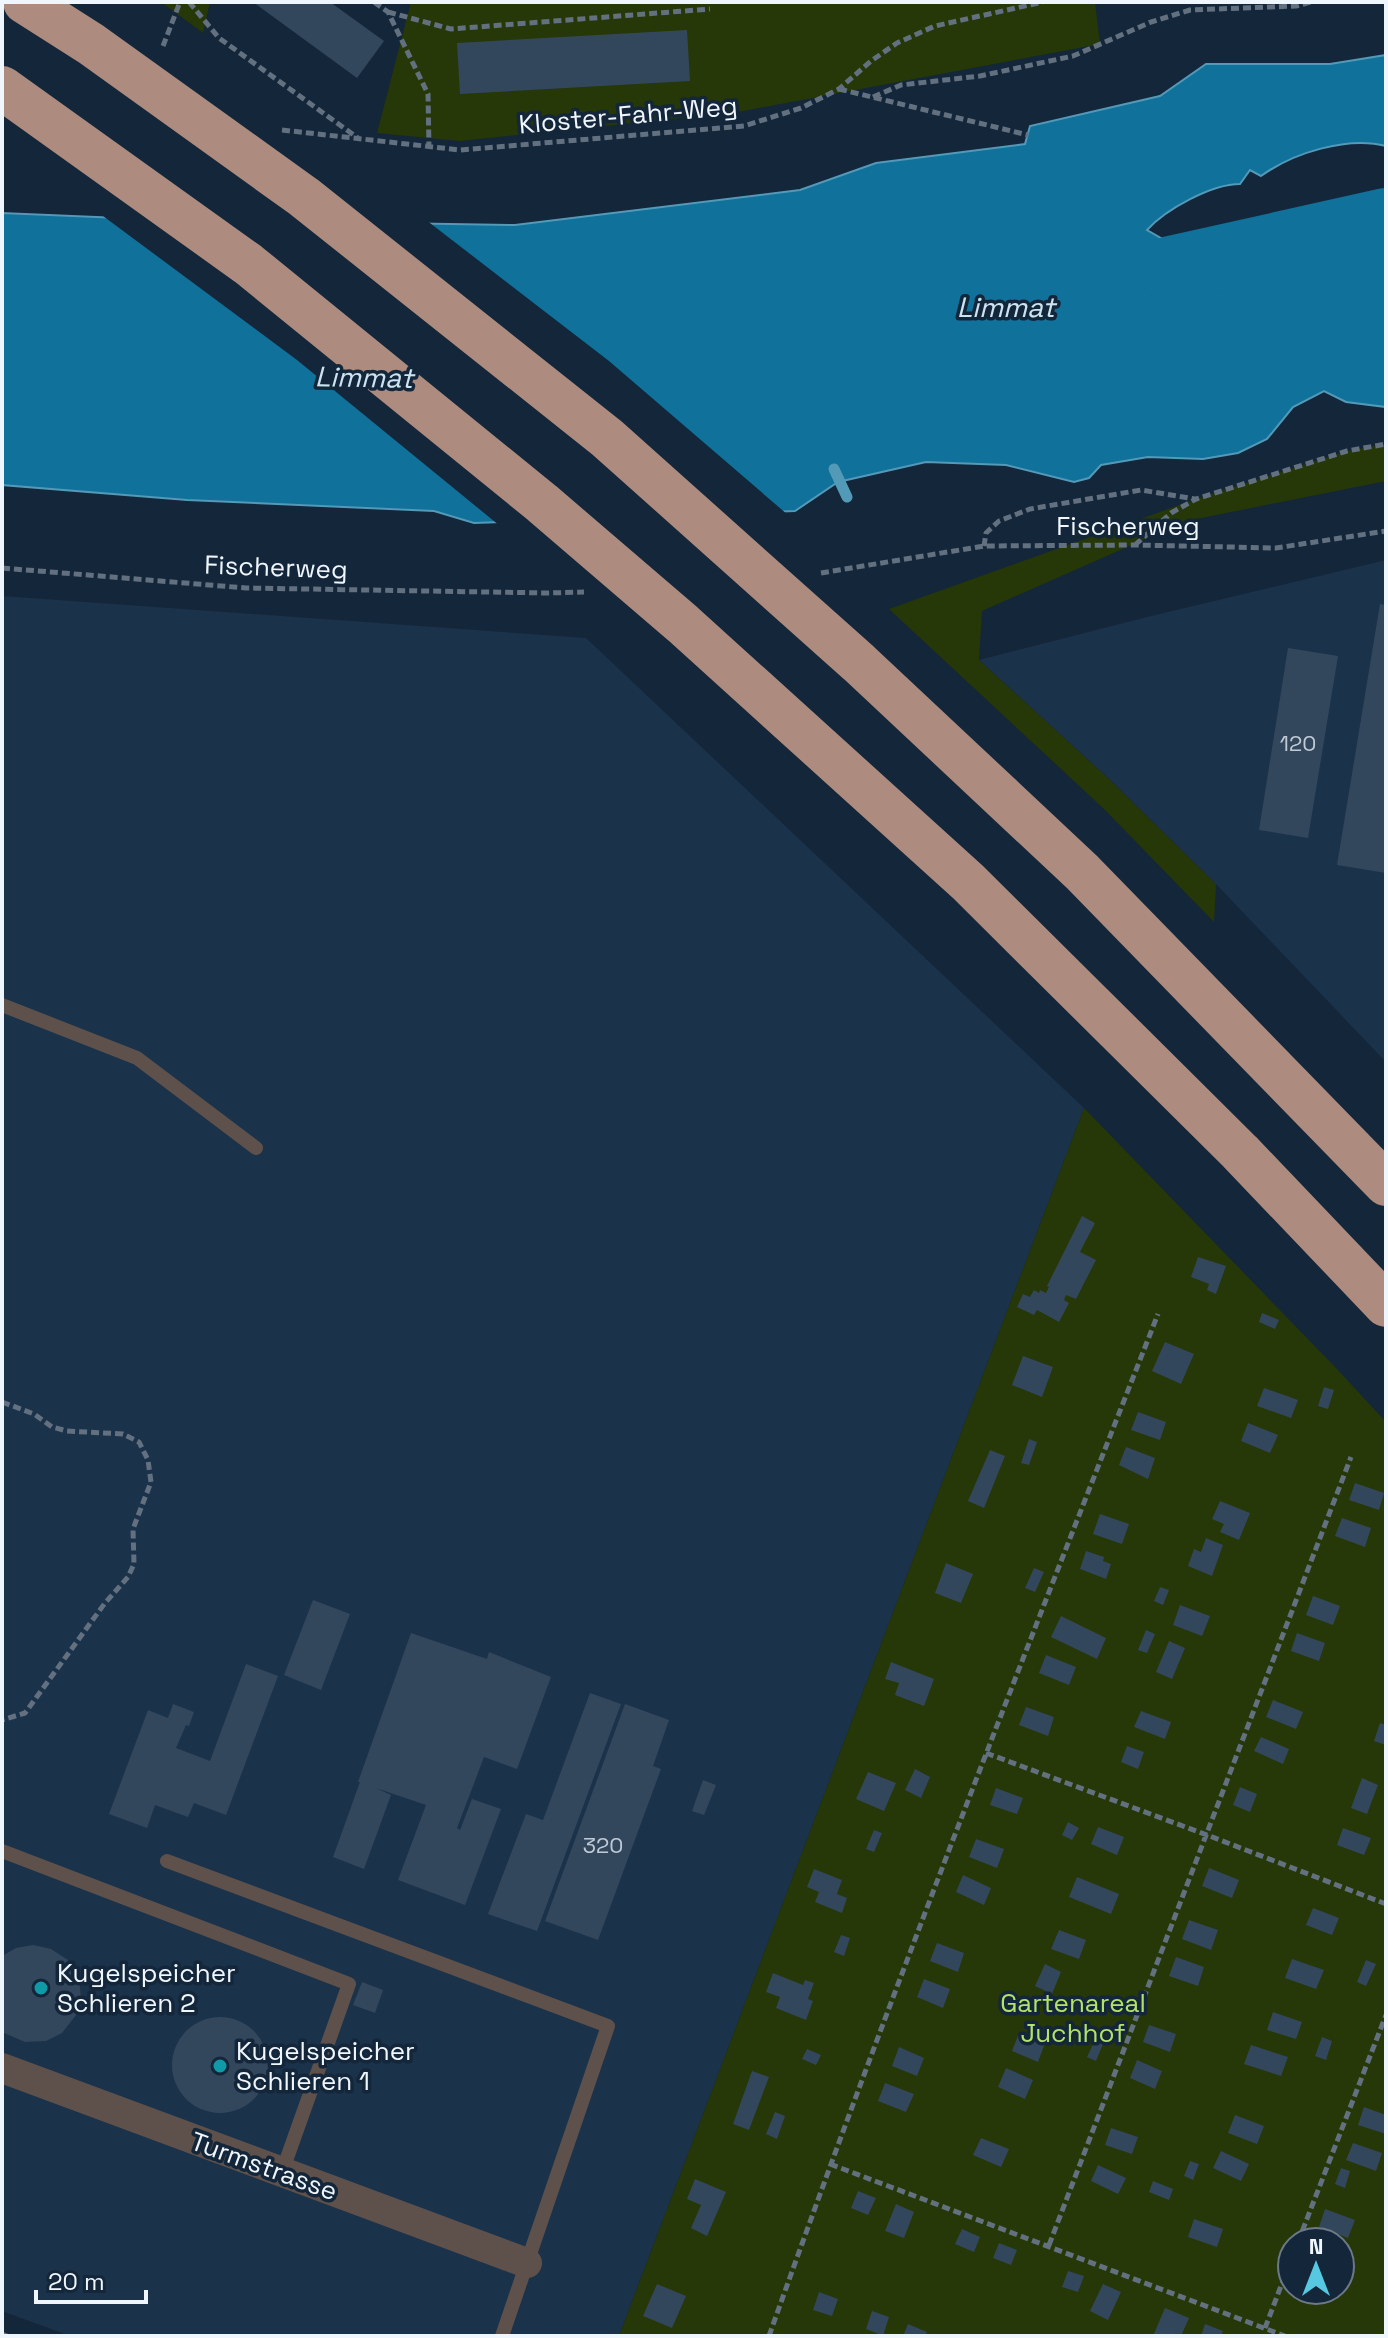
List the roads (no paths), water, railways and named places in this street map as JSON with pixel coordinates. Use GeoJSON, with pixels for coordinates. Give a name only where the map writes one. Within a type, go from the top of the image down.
{"type":"FeatureCollection","features":[{"type":"Feature","properties":{"kind":"highway"},"geometry":{"type":"LineString","coordinates":[[25,2],[91,44],[304,197],[607,438],[859,663],[1082,872],[1386,1184]]}},
{"type":"Feature","properties":{"kind":"highway"},"geometry":{"type":"LineString","coordinates":[[2,88],[248,264],[542,503],[683,624],[968,882],[1240,1152],[1386,1305]]}},
{"type":"Feature","properties":{"kind":"street","name":"Turmstrasse"},"geometry":{"type":"LineString","coordinates":[[2,2068],[527,2263]]}},
{"type":"Feature","properties":{"kind":"lane"},"geometry":{"type":"LineString","coordinates":[[2,1005],[137,1058],[256,1148]]}},
{"type":"Feature","properties":{"kind":"lane"},"geometry":{"type":"LineString","coordinates":[[2,1851],[349,1984],[282,2172]]}},
{"type":"Feature","properties":{"kind":"lane"},"geometry":{"type":"LineString","coordinates":[[167,1861],[608,2026],[502,2336]]}},
{"type":"Feature","properties":{"kind":"water","name":"Limmat"},"geometry":{"type":"Polygon","coordinates":[[[1386,55],[1386,146],[1371,143],[1338,145],[1289,160],[1261,176],[1250,170],[1240,184],[1216,188],[1190,199],[1147,230],[1161,238],[1202,240],[1274,253],[1341,240],[1386,218],[1386,407],[1346,402],[1324,391],[1293,407],[1267,439],[1238,453],[1203,459],[1148,457],[1101,465],[1089,478],[1074,482],[1006,465],[926,462],[838,482],[795,511],[474,523],[434,511],[187,500],[2,485],[2,213],[144,219],[515,225],[800,190],[876,163],[1025,144],[1030,126],[1160,96],[1206,64],[1330,64],[1386,55]]]}},
{"type":"Feature","properties":{"kind":"waterway","name":"Limmat"},"geometry":{"type":"LineString","coordinates":[[1171,269],[1386,221]]}},
{"type":"Feature","properties":{"kind":"waterway"},"geometry":{"type":"LineString","coordinates":[[834,469],[847,497]]}},
{"type":"Feature","properties":{"kind":"place","name":"Kugelspeicher Schlieren 2"},"geometry":{"type":"Point","coordinates":[41,1988]}},
{"type":"Feature","properties":{"kind":"place","name":"Kugelspeicher Schlieren 1"},"geometry":{"type":"Point","coordinates":[220,2066]}},
{"type":"Feature","properties":{"kind":"park label","name":"Gartenareal Juchhof"},"geometry":{"type":"Point","coordinates":[1073,2018]}}]}
